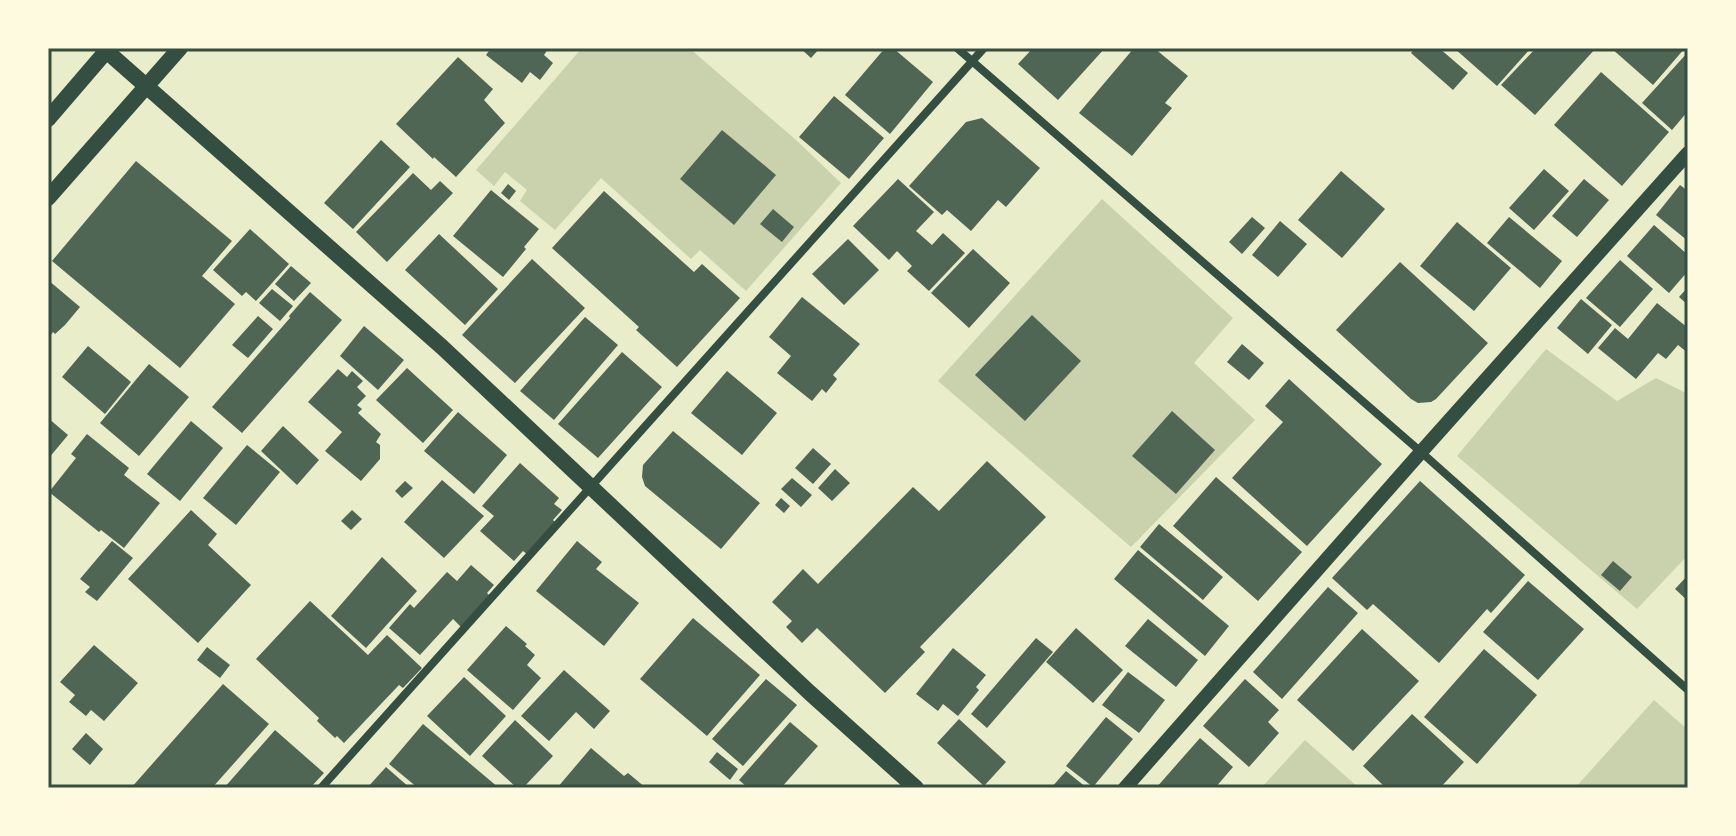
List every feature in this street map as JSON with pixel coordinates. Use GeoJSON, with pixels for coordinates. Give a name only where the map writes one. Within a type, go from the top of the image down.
{"type":"FeatureCollection","features":[{"type":"Feature","properties":{"kind":"main road"},"geometry":{"type":"LineString","coordinates":[[48,198],[180,48]]}},
{"type":"Feature","properties":{"kind":"main road"},"geometry":{"type":"LineString","coordinates":[[48,119],[106,49],[442,347],[810,693],[916,788]]}},
{"type":"Feature","properties":{"kind":"street"},"geometry":{"type":"LineString","coordinates":[[957,48],[1421,452],[1688,690]]}},
{"type":"Feature","properties":{"kind":"street"},"geometry":{"type":"LineString","coordinates":[[321,788],[984,48]]}},
{"type":"Feature","properties":{"kind":"street"},"geometry":{"type":"LineString","coordinates":[[1125,788],[1688,153]]}},
{"type":"Feature","properties":{"kind":"green space"},"geometry":{"type":"Polygon","coordinates":[[[582,48],[689,48],[841,183],[746,291],[700,250],[691,259],[601,178],[555,230],[520,201],[527,190],[505,172],[494,186],[476,170],[582,48]]]}},
{"type":"Feature","properties":{"kind":"green space"},"geometry":{"type":"Polygon","coordinates":[[[1102,199],[1233,318],[1194,363],[1255,420],[1131,547],[938,381],[1102,199]]]}},
{"type":"Feature","properties":{"kind":"green space"},"geometry":{"type":"Polygon","coordinates":[[[1546,349],[1617,401],[1656,378],[1688,394],[1688,555],[1637,609],[1457,456],[1546,349]]]}},
{"type":"Feature","properties":{"kind":"green space"},"geometry":{"type":"Polygon","coordinates":[[[1654,700],[1688,730],[1688,788],[1575,788],[1654,700]]]}},
{"type":"Feature","properties":{"kind":"green space"},"geometry":{"type":"Polygon","coordinates":[[[1305,740],[1359,788],[1261,788],[1305,740]]]}},
{"type":"Feature","properties":{"kind":"building"},"geometry":{"type":"Polygon","coordinates":[[[491,48],[547,48],[544,55],[553,63],[540,80],[530,72],[522,83],[486,55],[491,48]]]}},
{"type":"Feature","properties":{"kind":"building"},"geometry":{"type":"Polygon","coordinates":[[[800,48],[820,48],[811,58],[800,48]]]}},
{"type":"Feature","properties":{"kind":"building"},"geometry":{"type":"Polygon","coordinates":[[[885,48],[893,48],[933,82],[890,134],[845,95],[885,48]]]}},
{"type":"Feature","properties":{"kind":"building"},"geometry":{"type":"Polygon","coordinates":[[[1033,48],[1105,48],[1058,100],[1018,64],[1033,48]]]}},
{"type":"Feature","properties":{"kind":"building"},"geometry":{"type":"Polygon","coordinates":[[[1134,48],[1154,48],[1188,76],[1165,103],[1172,108],[1132,156],[1079,113],[1134,48]]]}},
{"type":"Feature","properties":{"kind":"building"},"geometry":{"type":"Polygon","coordinates":[[[1415,48],[1439,48],[1468,73],[1453,90],[1411,53],[1415,48]]]}},
{"type":"Feature","properties":{"kind":"building"},"geometry":{"type":"Polygon","coordinates":[[[1454,48],[1531,48],[1497,86],[1454,48]]]}},
{"type":"Feature","properties":{"kind":"building"},"geometry":{"type":"Polygon","coordinates":[[[1536,48],[1596,48],[1535,115],[1501,85],[1536,48]]]}},
{"type":"Feature","properties":{"kind":"building"},"geometry":{"type":"Polygon","coordinates":[[[1611,48],[1685,48],[1653,85],[1611,48]]]}},
{"type":"Feature","properties":{"kind":"building"},"geometry":{"type":"Polygon","coordinates":[[[1688,52],[1688,111],[1672,130],[1642,103],[1688,52]]]}},
{"type":"Feature","properties":{"kind":"building"},"geometry":{"type":"Polygon","coordinates":[[[458,57],[493,89],[484,100],[505,123],[456,177],[396,124],[458,57]]]}},
{"type":"Feature","properties":{"kind":"building"},"geometry":{"type":"Polygon","coordinates":[[[1601,72],[1669,132],[1622,186],[1554,125],[1601,72]]]}},
{"type":"Feature","properties":{"kind":"building"},"geometry":{"type":"Polygon","coordinates":[[[834,96],[884,138],[849,179],[799,137],[834,96]]]}},
{"type":"Feature","properties":{"kind":"building"},"geometry":{"type":"Polygon","coordinates":[[[982,118],[1040,168],[1006,207],[998,200],[971,231],[947,210],[942,215],[909,186],[966,122],[982,118]]]}},
{"type":"Feature","properties":{"kind":"building"},"geometry":{"type":"Polygon","coordinates":[[[722,130],[776,175],[734,225],[680,179],[722,130]]]}},
{"type":"Feature","properties":{"kind":"building"},"geometry":{"type":"Polygon","coordinates":[[[381,140],[410,167],[353,229],[324,203],[381,140]]]}},
{"type":"Feature","properties":{"kind":"building"},"geometry":{"type":"Polygon","coordinates":[[[136,161],[232,241],[202,276],[235,304],[180,368],[52,261],[136,161]]]}},
{"type":"Feature","properties":{"kind":"building"},"geometry":{"type":"Polygon","coordinates":[[[1544,169],[1569,191],[1534,230],[1509,208],[1544,169]]]}},
{"type":"Feature","properties":{"kind":"building"},"geometry":{"type":"Polygon","coordinates":[[[1341,171],[1385,209],[1342,258],[1298,220],[1341,171]]]}},
{"type":"Feature","properties":{"kind":"building"},"geometry":{"type":"Polygon","coordinates":[[[413,173],[431,190],[440,181],[453,193],[387,262],[356,232],[413,173]]]}},
{"type":"Feature","properties":{"kind":"building"},"geometry":{"type":"Polygon","coordinates":[[[898,179],[934,212],[916,231],[932,245],[943,233],[965,253],[929,291],[907,271],[912,266],[897,251],[889,260],[853,226],[898,179]]]}},
{"type":"Feature","properties":{"kind":"building"},"geometry":{"type":"Polygon","coordinates":[[[1584,179],[1609,200],[1577,237],[1552,216],[1584,179]]]}},
{"type":"Feature","properties":{"kind":"building"},"geometry":{"type":"Polygon","coordinates":[[[508,184],[516,191],[509,200],[501,193],[508,184]]]}},
{"type":"Feature","properties":{"kind":"building"},"geometry":{"type":"Polygon","coordinates":[[[1680,185],[1688,191],[1688,241],[1656,215],[1680,185]]]}},
{"type":"Feature","properties":{"kind":"building"},"geometry":{"type":"Polygon","coordinates":[[[491,190],[539,229],[503,277],[453,236],[491,190]]]}},
{"type":"Feature","properties":{"kind":"building"},"geometry":{"type":"Polygon","coordinates":[[[604,191],[694,272],[702,264],[740,298],[677,367],[636,330],[639,327],[552,248],[604,191]]]}},
{"type":"Feature","properties":{"kind":"building"},"geometry":{"type":"Polygon","coordinates":[[[773,209],[794,227],[782,242],[760,224],[773,209]]]}},
{"type":"Feature","properties":{"kind":"building"},"geometry":{"type":"Polygon","coordinates":[[[1252,217],[1265,228],[1242,254],[1229,242],[1252,217]]]}},
{"type":"Feature","properties":{"kind":"building"},"geometry":{"type":"Polygon","coordinates":[[[1509,217],[1562,261],[1540,288],[1487,243],[1509,217]]]}},
{"type":"Feature","properties":{"kind":"building"},"geometry":{"type":"Polygon","coordinates":[[[1280,221],[1307,244],[1278,277],[1252,255],[1280,221]]]}},
{"type":"Feature","properties":{"kind":"building"},"geometry":{"type":"Polygon","coordinates":[[[1457,222],[1511,268],[1474,311],[1420,266],[1457,222]]]}},
{"type":"Feature","properties":{"kind":"building"},"geometry":{"type":"Polygon","coordinates":[[[1654,225],[1688,255],[1688,271],[1669,293],[1627,256],[1654,225]]]}},
{"type":"Feature","properties":{"kind":"building"},"geometry":{"type":"Polygon","coordinates":[[[250,229],[289,264],[256,301],[246,292],[242,296],[213,270],[250,229]]]}},
{"type":"Feature","properties":{"kind":"building"},"geometry":{"type":"Polygon","coordinates":[[[439,234],[498,289],[465,325],[405,270],[439,234]]]}},
{"type":"Feature","properties":{"kind":"building"},"geometry":{"type":"Polygon","coordinates":[[[848,239],[879,270],[844,305],[812,274],[848,239]]]}},
{"type":"Feature","properties":{"kind":"building"},"geometry":{"type":"Polygon","coordinates":[[[973,249],[1010,283],[969,328],[931,293],[973,249]]]}},
{"type":"Feature","properties":{"kind":"building"},"geometry":{"type":"Polygon","coordinates":[[[532,259],[585,308],[515,383],[462,335],[532,259]]]}},
{"type":"Feature","properties":{"kind":"building"},"geometry":{"type":"Polygon","coordinates":[[[1620,260],[1653,289],[1620,327],[1586,298],[1620,260]]]}},
{"type":"Feature","properties":{"kind":"building"},"geometry":{"type":"Polygon","coordinates":[[[1400,262],[1488,343],[1431,402],[1418,403],[1411,399],[1336,330],[1400,262]]]}},
{"type":"Feature","properties":{"kind":"building"},"geometry":{"type":"Polygon","coordinates":[[[291,266],[311,283],[294,301],[275,284],[291,266]]]}},
{"type":"Feature","properties":{"kind":"building"},"geometry":{"type":"Polygon","coordinates":[[[48,280],[80,307],[48,339],[48,280]]]}},
{"type":"Feature","properties":{"kind":"building"},"geometry":{"type":"Polygon","coordinates":[[[1688,287],[1688,305],[1679,297],[1688,287]]]}},
{"type":"Feature","properties":{"kind":"building"},"geometry":{"type":"Polygon","coordinates":[[[272,289],[293,306],[280,321],[259,303],[272,289]]]}},
{"type":"Feature","properties":{"kind":"building"},"geometry":{"type":"Polygon","coordinates":[[[310,292],[342,320],[242,433],[212,407],[310,292]]]}},
{"type":"Feature","properties":{"kind":"building"},"geometry":{"type":"Polygon","coordinates":[[[802,297],[860,344],[833,375],[837,379],[826,393],[822,389],[812,401],[777,373],[791,356],[769,337],[802,297]]]}},
{"type":"Feature","properties":{"kind":"building"},"geometry":{"type":"Polygon","coordinates":[[[1581,299],[1612,325],[1588,354],[1557,328],[1581,299]]]}},
{"type":"Feature","properties":{"kind":"building"},"geometry":{"type":"Polygon","coordinates":[[[1657,303],[1688,328],[1688,353],[1678,345],[1666,359],[1658,353],[1636,379],[1598,348],[1615,328],[1628,339],[1657,303]]]}},
{"type":"Feature","properties":{"kind":"building"},"geometry":{"type":"Polygon","coordinates":[[[1032,315],[1081,361],[1025,421],[975,375],[1032,315]]]}},
{"type":"Feature","properties":{"kind":"building"},"geometry":{"type":"Polygon","coordinates":[[[258,316],[273,329],[248,358],[232,345],[258,316]]]}},
{"type":"Feature","properties":{"kind":"building"},"geometry":{"type":"Polygon","coordinates":[[[585,317],[618,345],[554,420],[520,391],[585,317]]]}},
{"type":"Feature","properties":{"kind":"building"},"geometry":{"type":"Polygon","coordinates":[[[364,326],[404,360],[378,390],[340,356],[364,326]]]}},
{"type":"Feature","properties":{"kind":"building"},"geometry":{"type":"Polygon","coordinates":[[[1242,344],[1264,363],[1249,380],[1227,362],[1242,344]]]}},
{"type":"Feature","properties":{"kind":"building"},"geometry":{"type":"Polygon","coordinates":[[[88,346],[131,382],[105,414],[62,377],[88,346]]]}},
{"type":"Feature","properties":{"kind":"building"},"geometry":{"type":"Polygon","coordinates":[[[622,352],[662,387],[598,458],[558,424],[622,352]]]}},
{"type":"Feature","properties":{"kind":"building"},"geometry":{"type":"Polygon","coordinates":[[[149,364],[189,397],[139,456],[100,423],[149,364]]]}},
{"type":"Feature","properties":{"kind":"building"},"geometry":{"type":"Polygon","coordinates":[[[407,368],[453,410],[423,443],[376,400],[407,368]]]}},
{"type":"Feature","properties":{"kind":"building"},"geometry":{"type":"Polygon","coordinates":[[[338,369],[347,377],[352,371],[363,381],[357,387],[366,396],[357,405],[362,409],[358,413],[381,434],[376,442],[380,445],[380,459],[361,481],[325,451],[342,432],[308,402],[338,369]]]}},
{"type":"Feature","properties":{"kind":"building"},"geometry":{"type":"Polygon","coordinates":[[[727,371],[777,413],[742,455],[691,413],[727,371]]]}},
{"type":"Feature","properties":{"kind":"building"},"geometry":{"type":"Polygon","coordinates":[[[1289,379],[1382,464],[1307,546],[1232,478],[1283,422],[1265,406],[1289,379]]]}},
{"type":"Feature","properties":{"kind":"building"},"geometry":{"type":"Polygon","coordinates":[[[1172,411],[1215,450],[1176,494],[1132,456],[1172,411]]]}},
{"type":"Feature","properties":{"kind":"building"},"geometry":{"type":"Polygon","coordinates":[[[458,412],[507,455],[474,494],[424,451],[458,412]]]}},
{"type":"Feature","properties":{"kind":"building"},"geometry":{"type":"Polygon","coordinates":[[[48,418],[68,435],[48,459],[48,418]]]}},
{"type":"Feature","properties":{"kind":"building"},"geometry":{"type":"Polygon","coordinates":[[[191,421],[223,448],[180,501],[147,474],[191,421]]]}},
{"type":"Feature","properties":{"kind":"building"},"geometry":{"type":"Polygon","coordinates":[[[283,426],[319,460],[297,485],[261,451],[283,426]]]}},
{"type":"Feature","properties":{"kind":"building"},"geometry":{"type":"Polygon","coordinates":[[[673,431],[760,503],[721,549],[645,486],[643,465],[673,431]]]}},
{"type":"Feature","properties":{"kind":"building"},"geometry":{"type":"Polygon","coordinates":[[[87,434],[129,468],[124,475],[160,503],[124,548],[49,492],[76,458],[71,454],[87,434]]]}},
{"type":"Feature","properties":{"kind":"building"},"geometry":{"type":"Polygon","coordinates":[[[247,445],[280,472],[236,525],[203,498],[247,445]]]}},
{"type":"Feature","properties":{"kind":"building"},"geometry":{"type":"Polygon","coordinates":[[[813,448],[831,464],[813,484],[795,468],[813,448]]]}},
{"type":"Feature","properties":{"kind":"building"},"geometry":{"type":"Polygon","coordinates":[[[987,461],[1046,517],[920,647],[925,652],[885,693],[817,628],[802,643],[786,627],[792,621],[772,602],[803,569],[818,584],[913,487],[939,511],[987,461]]]}},
{"type":"Feature","properties":{"kind":"building"},"geometry":{"type":"Polygon","coordinates":[[[520,463],[559,498],[554,504],[562,510],[553,520],[556,523],[528,555],[523,551],[514,561],[480,531],[494,516],[482,506],[520,463]]]}},
{"type":"Feature","properties":{"kind":"building"},"geometry":{"type":"Polygon","coordinates":[[[835,469],[850,483],[832,501],[818,488],[835,469]]]}},
{"type":"Feature","properties":{"kind":"building"},"geometry":{"type":"Polygon","coordinates":[[[1216,477],[1302,552],[1258,601],[1173,526],[1216,477]]]}},
{"type":"Feature","properties":{"kind":"building"},"geometry":{"type":"Polygon","coordinates":[[[792,478],[812,495],[801,507],[781,489],[792,478]]]}},
{"type":"Feature","properties":{"kind":"building"},"geometry":{"type":"Polygon","coordinates":[[[442,480],[484,516],[444,558],[404,522],[442,480]]]}},
{"type":"Feature","properties":{"kind":"building"},"geometry":{"type":"Polygon","coordinates":[[[405,481],[413,488],[402,498],[395,491],[405,481]]]}},
{"type":"Feature","properties":{"kind":"building"},"geometry":{"type":"Polygon","coordinates":[[[1420,481],[1525,575],[1491,613],[1487,609],[1439,663],[1373,604],[1367,610],[1332,578],[1420,481]]]}},
{"type":"Feature","properties":{"kind":"building"},"geometry":{"type":"Polygon","coordinates":[[[781,498],[790,506],[784,513],[775,505],[781,498]]]}},
{"type":"Feature","properties":{"kind":"building"},"geometry":{"type":"Polygon","coordinates":[[[191,510],[217,534],[208,545],[251,585],[198,643],[128,579],[191,510]]]}},
{"type":"Feature","properties":{"kind":"building"},"geometry":{"type":"Polygon","coordinates":[[[352,510],[362,519],[351,530],[341,521],[352,510]]]}},
{"type":"Feature","properties":{"kind":"building"},"geometry":{"type":"Polygon","coordinates":[[[1159,524],[1223,577],[1203,600],[1140,547],[1159,524]]]}},
{"type":"Feature","properties":{"kind":"building"},"geometry":{"type":"Polygon","coordinates":[[[112,541],[133,558],[97,601],[85,592],[90,587],[80,579],[112,541]]]}},
{"type":"Feature","properties":{"kind":"building"},"geometry":{"type":"Polygon","coordinates":[[[577,541],[602,562],[596,569],[639,603],[604,646],[536,591],[577,541]]]}},
{"type":"Feature","properties":{"kind":"building"},"geometry":{"type":"Polygon","coordinates":[[[1138,550],[1229,626],[1205,656],[1114,579],[1138,550]]]}},
{"type":"Feature","properties":{"kind":"building"},"geometry":{"type":"Polygon","coordinates":[[[382,557],[417,591],[366,648],[331,616],[382,557]]]}},
{"type":"Feature","properties":{"kind":"building"},"geometry":{"type":"Polygon","coordinates":[[[1613,561],[1632,577],[1620,591],[1601,575],[1613,561]]]}},
{"type":"Feature","properties":{"kind":"building"},"geometry":{"type":"Polygon","coordinates":[[[471,565],[494,585],[487,593],[490,596],[461,627],[453,619],[420,655],[389,628],[410,604],[414,608],[447,572],[457,581],[471,565]]]}},
{"type":"Feature","properties":{"kind":"building"},"geometry":{"type":"Polygon","coordinates":[[[1688,575],[1688,601],[1675,589],[1688,575]]]}},
{"type":"Feature","properties":{"kind":"building"},"geometry":{"type":"Polygon","coordinates":[[[1528,581],[1584,629],[1538,680],[1483,632],[1528,581]]]}},
{"type":"Feature","properties":{"kind":"building"},"geometry":{"type":"Polygon","coordinates":[[[1328,587],[1358,613],[1282,699],[1253,672],[1328,587]]]}},
{"type":"Feature","properties":{"kind":"building"},"geometry":{"type":"Polygon","coordinates":[[[310,601],[368,655],[387,635],[422,668],[403,688],[399,685],[344,743],[317,721],[319,718],[256,659],[310,601]]]}},
{"type":"Feature","properties":{"kind":"building"},"geometry":{"type":"Polygon","coordinates":[[[693,618],[760,675],[707,736],[640,679],[693,618]]]}},
{"type":"Feature","properties":{"kind":"building"},"geometry":{"type":"Polygon","coordinates":[[[1148,619],[1198,660],[1176,687],[1125,646],[1148,619]]]}},
{"type":"Feature","properties":{"kind":"building"},"geometry":{"type":"Polygon","coordinates":[[[506,626],[535,655],[527,665],[541,678],[513,710],[467,670],[506,626]]]}},
{"type":"Feature","properties":{"kind":"building"},"geometry":{"type":"Polygon","coordinates":[[[1076,628],[1123,670],[1093,703],[1046,662],[1076,628]]]}},
{"type":"Feature","properties":{"kind":"building"},"geometry":{"type":"Polygon","coordinates":[[[1362,629],[1419,681],[1353,751],[1297,700],[1362,629]]]}},
{"type":"Feature","properties":{"kind":"building"},"geometry":{"type":"Polygon","coordinates":[[[1036,638],[1053,652],[987,728],[971,714],[1036,638]]]}},
{"type":"Feature","properties":{"kind":"building"},"geometry":{"type":"Polygon","coordinates":[[[94,645],[138,683],[104,721],[91,710],[86,716],[69,702],[75,695],[60,682],[94,645]]]}},
{"type":"Feature","properties":{"kind":"building"},"geometry":{"type":"Polygon","coordinates":[[[207,647],[230,665],[220,678],[197,660],[207,647]]]}},
{"type":"Feature","properties":{"kind":"building"},"geometry":{"type":"Polygon","coordinates":[[[953,648],[986,675],[976,687],[979,690],[958,716],[943,704],[938,711],[916,694],[953,648]]]}},
{"type":"Feature","properties":{"kind":"building"},"geometry":{"type":"Polygon","coordinates":[[[1484,649],[1537,695],[1477,764],[1424,717],[1484,649]]]}},
{"type":"Feature","properties":{"kind":"building"},"geometry":{"type":"Polygon","coordinates":[[[564,670],[610,711],[594,729],[576,712],[549,741],[521,716],[564,670]]]}},
{"type":"Feature","properties":{"kind":"building"},"geometry":{"type":"Polygon","coordinates":[[[1128,672],[1165,700],[1139,733],[1102,705],[1128,672]]]}},
{"type":"Feature","properties":{"kind":"building"},"geometry":{"type":"Polygon","coordinates":[[[464,677],[506,716],[470,756],[427,716],[464,677]]]}},
{"type":"Feature","properties":{"kind":"building"},"geometry":{"type":"Polygon","coordinates":[[[766,679],[797,705],[743,766],[712,739],[766,679]]]}},
{"type":"Feature","properties":{"kind":"building"},"geometry":{"type":"Polygon","coordinates":[[[1245,679],[1279,710],[1268,722],[1279,733],[1249,767],[1203,726],[1245,679]]]}},
{"type":"Feature","properties":{"kind":"building"},"geometry":{"type":"Polygon","coordinates":[[[223,684],[269,724],[212,788],[131,788],[223,684]]]}},
{"type":"Feature","properties":{"kind":"building"},"geometry":{"type":"Polygon","coordinates":[[[1412,714],[1464,762],[1440,788],[1386,788],[1363,766],[1412,714]]]}},
{"type":"Feature","properties":{"kind":"building"},"geometry":{"type":"Polygon","coordinates":[[[1106,717],[1133,739],[1093,787],[1066,766],[1106,717]]]}},
{"type":"Feature","properties":{"kind":"building"},"geometry":{"type":"Polygon","coordinates":[[[959,719],[1006,762],[984,786],[937,743],[959,719]]]}},
{"type":"Feature","properties":{"kind":"building"},"geometry":{"type":"Polygon","coordinates":[[[515,720],[553,756],[523,788],[517,788],[482,756],[515,720]]]}},
{"type":"Feature","properties":{"kind":"building"},"geometry":{"type":"Polygon","coordinates":[[[790,722],[818,746],[781,788],[748,788],[739,780],[790,722]]]}},
{"type":"Feature","properties":{"kind":"building"},"geometry":{"type":"Polygon","coordinates":[[[423,724],[499,788],[418,788],[389,764],[423,724]]]}},
{"type":"Feature","properties":{"kind":"building"},"geometry":{"type":"Polygon","coordinates":[[[275,730],[324,773],[310,788],[224,788],[275,730]]]}},
{"type":"Feature","properties":{"kind":"building"},"geometry":{"type":"Polygon","coordinates":[[[86,733],[103,749],[90,765],[72,749],[86,733]]]}},
{"type":"Feature","properties":{"kind":"building"},"geometry":{"type":"Polygon","coordinates":[[[1200,738],[1233,767],[1215,788],[1156,788],[1200,738]]]}},
{"type":"Feature","properties":{"kind":"building"},"geometry":{"type":"Polygon","coordinates":[[[591,748],[624,776],[628,773],[646,788],[557,788],[591,748]]]}},
{"type":"Feature","properties":{"kind":"building"},"geometry":{"type":"Polygon","coordinates":[[[717,752],[738,769],[730,780],[709,762],[717,752]]]}},
{"type":"Feature","properties":{"kind":"building"},"geometry":{"type":"Polygon","coordinates":[[[386,767],[410,788],[367,788],[386,767]]]}},
{"type":"Feature","properties":{"kind":"building"},"geometry":{"type":"Polygon","coordinates":[[[1066,771],[1087,788],[1051,788],[1066,771]]]}}]}
